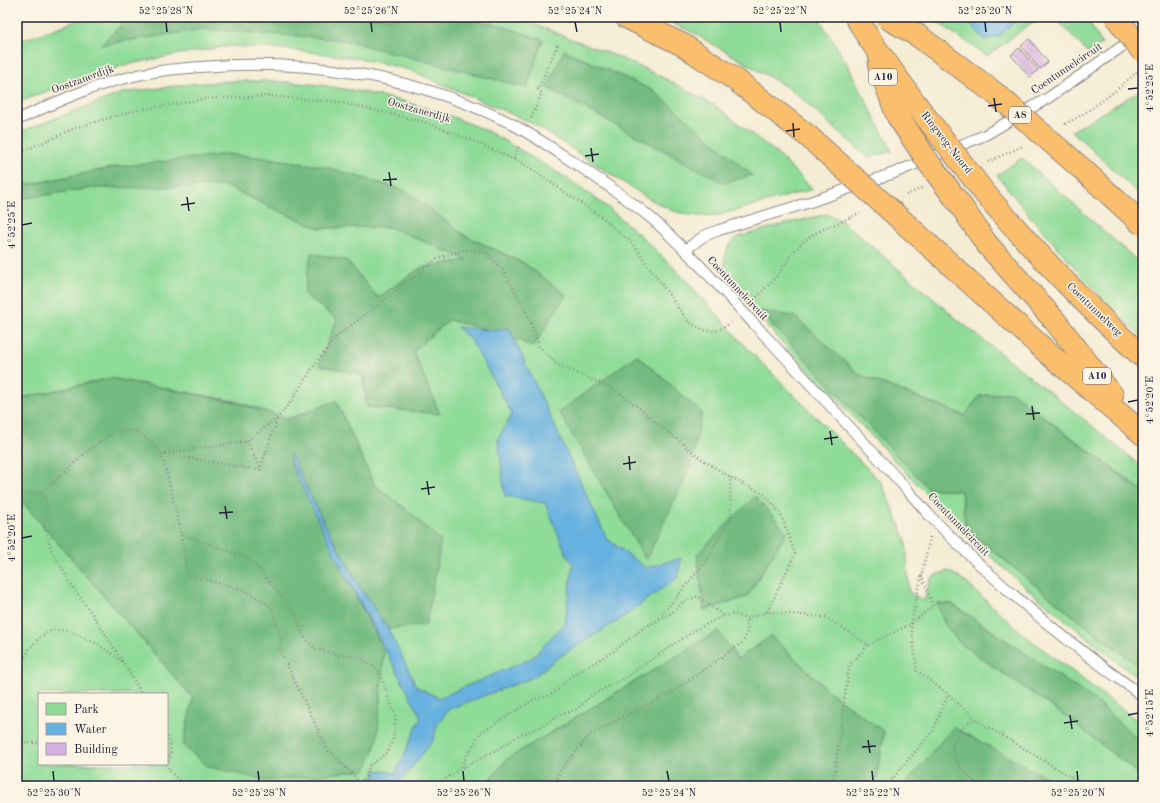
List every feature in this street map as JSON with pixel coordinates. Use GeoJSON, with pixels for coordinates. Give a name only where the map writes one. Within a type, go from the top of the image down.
{"type":"FeatureCollection","features":[{"type":"Feature","properties":{"kind":"highway"},"geometry":{"type":"LineString","coordinates":[[626,17],[689,48],[736,80],[809,137],[1049,354],[1140,432]]}},
{"type":"Feature","properties":{"kind":"highway","name":"Ringweg-Noord"},"geometry":{"type":"LineString","coordinates":[[856,17],[870,40],[906,109],[987,196],[1045,262]]}},
{"type":"Feature","properties":{"kind":"highway","name":"A8"},"geometry":{"type":"LineString","coordinates":[[886,17],[917,34],[996,94],[1081,168],[1143,225]]}},
{"type":"Feature","properties":{"kind":"highway"},"geometry":{"type":"LineString","coordinates":[[1116,17],[1143,52]]}},
{"type":"Feature","properties":{"kind":"highway","name":"A10"},"geometry":{"type":"LineString","coordinates":[[906,109],[928,163],[961,206],[986,243],[1055,321],[1140,432]]}},
{"type":"Feature","properties":{"kind":"highway","name":"Coentunnelweg"},"geometry":{"type":"LineString","coordinates":[[1045,262],[1100,317],[1143,357]]}},
{"type":"Feature","properties":{"kind":"lane","name":"Coentunnelcircuit"},"geometry":{"type":"LineString","coordinates":[[1143,30],[1127,43],[1048,98],[985,135],[894,173],[807,203],[719,230],[704,236],[685,250],[934,519],[1005,588],[1053,628],[1143,696]]}},
{"type":"Feature","properties":{"kind":"lane","name":"Oostzanerdijk"},"geometry":{"type":"LineString","coordinates":[[17,120],[66,98],[124,78],[159,71],[223,65],[259,64],[287,65],[355,72],[402,82],[463,102],[525,131],[615,190],[652,219],[685,250]]}},
{"type":"Feature","properties":{"kind":"path"},"geometry":{"type":"LineString","coordinates":[[538,89],[558,44]]}},
{"type":"Feature","properties":{"kind":"path","name":"Oostzanerdijk"},"geometry":{"type":"LineString","coordinates":[[17,154],[76,128],[134,111],[204,99],[269,96],[338,102],[424,122],[471,140],[524,164],[604,219],[633,244],[687,320],[698,328],[707,331],[718,330],[729,324],[743,312]]}},
{"type":"Feature","properties":{"kind":"path"},"geometry":{"type":"LineString","coordinates":[[161,454],[247,440],[278,417],[292,400],[315,364],[336,337],[438,258],[464,250],[486,252],[503,270],[527,313],[539,346],[556,364],[609,387],[631,401],[703,460],[730,477],[765,495],[780,512],[795,554],[767,612]]}},
{"type":"Feature","properties":{"kind":"path"},"geometry":{"type":"LineString","coordinates":[[260,470],[278,417]]}},
{"type":"Feature","properties":{"kind":"path"},"geometry":{"type":"LineString","coordinates":[[17,493],[36,493],[46,489],[89,450],[114,432],[134,430],[152,441],[161,454],[168,478],[181,534],[188,575],[242,589],[270,606],[282,640],[279,648],[327,749],[361,784]]}},
{"type":"Feature","properties":{"kind":"path"},"geometry":{"type":"LineString","coordinates":[[247,440],[260,470]]}},
{"type":"Feature","properties":{"kind":"path"},"geometry":{"type":"LineString","coordinates":[[161,454],[260,470]]}},
{"type":"Feature","properties":{"kind":"path"},"geometry":{"type":"LineString","coordinates":[[657,620],[707,560],[731,516],[730,477]]}},
{"type":"Feature","properties":{"kind":"path"},"geometry":{"type":"LineString","coordinates":[[36,493],[44,495],[48,507],[44,527],[52,551],[72,586],[97,621],[141,693]]}},
{"type":"Feature","properties":{"kind":"path"},"geometry":{"type":"LineString","coordinates":[[934,519],[911,624],[917,671],[948,694],[975,719],[1086,786]]}},
{"type":"Feature","properties":{"kind":"path"},"geometry":{"type":"LineString","coordinates":[[181,534],[250,559],[294,611],[304,637],[316,649],[342,656],[357,656],[378,670],[396,717],[393,739],[388,752],[369,766],[366,777],[366,786]]}},
{"type":"Feature","properties":{"kind":"path"},"geometry":{"type":"LineString","coordinates":[[834,786],[849,666],[868,645],[911,624],[933,606],[921,574]]}},
{"type":"Feature","properties":{"kind":"path"},"geometry":{"type":"LineString","coordinates":[[458,770],[480,733],[534,700],[550,695],[559,689],[570,677],[614,651],[643,628],[673,612],[683,602],[698,596],[722,616]]}},
{"type":"Feature","properties":{"kind":"path"},"geometry":{"type":"LineString","coordinates":[[436,786],[458,770],[497,750],[518,736],[543,726],[558,715],[577,708],[592,695],[623,679],[695,630],[722,616],[734,614],[746,619],[767,612],[826,617],[868,645]]}},
{"type":"Feature","properties":{"kind":"path"},"geometry":{"type":"LineString","coordinates":[[555,786],[558,772],[591,734],[674,691],[743,642],[748,631],[746,619]]}},
{"type":"Feature","properties":{"kind":"path"},"geometry":{"type":"LineString","coordinates":[[17,665],[22,662],[30,648],[39,638],[52,630],[66,630],[98,644],[123,662]]}},
{"type":"Feature","properties":{"kind":"path"},"geometry":{"type":"LineString","coordinates":[[886,786],[933,731],[948,694]]}},
{"type":"Feature","properties":{"kind":"path"},"geometry":{"type":"LineString","coordinates":[[975,719],[965,724],[952,745],[958,764],[981,786]]}},
{"type":"Feature","properties":{"kind":"path"},"geometry":{"type":"LineString","coordinates":[[168,740],[171,756],[168,759]]}},
{"type":"Feature","properties":{"kind":"path"},"geometry":{"type":"LineString","coordinates":[[17,744],[38,743]]}},
{"type":"Feature","properties":{"kind":"path"},"geometry":{"type":"LineString","coordinates":[[166,765],[180,782],[189,786]]}},
{"type":"Feature","properties":{"kind":"path"},"geometry":{"type":"LineString","coordinates":[[357,786],[361,784],[366,777]]}},
{"type":"Feature","properties":{"kind":"green space"},"geometry":{"type":"Polygon","coordinates":[[[87,17],[515,17],[616,56],[662,77],[717,107],[774,151],[813,189],[719,215],[697,216],[673,211],[646,197],[532,123],[410,70],[363,59],[286,49],[230,46],[125,65],[50,90],[17,103],[17,42],[87,17]]]}},
{"type":"Feature","properties":{"kind":"green space"},"geometry":{"type":"Polygon","coordinates":[[[130,17],[461,17],[503,26],[543,40],[527,88],[344,40],[204,29],[100,45],[130,17]]]}},
{"type":"Feature","properties":{"kind":"green space"},"geometry":{"type":"Polygon","coordinates":[[[658,17],[818,17],[847,64],[892,151],[868,158],[792,90],[692,32],[658,17]]]}},
{"type":"Feature","properties":{"kind":"green space"},"geometry":{"type":"Polygon","coordinates":[[[930,17],[966,17],[984,40],[1000,36],[1018,17],[1042,17],[1030,24],[987,56],[930,17]]]}},
{"type":"Feature","properties":{"kind":"green space"},"geometry":{"type":"Polygon","coordinates":[[[1055,17],[1086,17],[1102,44],[1088,53],[1055,17]]]}},
{"type":"Feature","properties":{"kind":"green space"},"geometry":{"type":"Polygon","coordinates":[[[564,50],[654,91],[752,175],[724,183],[547,88],[564,50]]]}},
{"type":"Feature","properties":{"kind":"green space"},"geometry":{"type":"Polygon","coordinates":[[[232,81],[274,81],[321,85],[367,93],[406,102],[448,115],[487,131],[565,177],[606,206],[642,237],[683,277],[748,349],[881,482],[906,540],[909,592],[924,601],[931,578],[949,571],[962,579],[1023,634],[1143,725],[1143,744],[1094,700],[952,604],[962,645],[1064,715],[1143,777],[1143,786],[1062,786],[953,728],[904,786],[845,786],[876,781],[884,732],[830,692],[771,636],[738,659],[718,631],[508,759],[485,786],[17,786],[17,496],[193,698],[183,746],[290,453],[323,521],[360,587],[407,510],[374,484],[336,401],[288,419],[235,401],[111,378],[17,399],[17,199],[93,188],[226,186],[319,228],[390,227],[468,260],[420,268],[378,298],[346,260],[304,294],[337,319],[320,364],[363,375],[367,407],[439,413],[413,351],[449,320],[502,333],[566,295],[525,264],[464,235],[406,191],[326,167],[268,158],[116,167],[17,187],[17,133],[122,93],[190,84],[232,81]]]}},
{"type":"Feature","properties":{"kind":"green space"},"geometry":{"type":"Polygon","coordinates":[[[1143,89],[1143,198],[1072,131],[1143,89]]]}},
{"type":"Feature","properties":{"kind":"green space"},"geometry":{"type":"Polygon","coordinates":[[[227,154],[268,158],[326,167],[406,191],[464,235],[525,264],[566,295],[533,347],[502,333],[449,320],[413,351],[440,414],[367,407],[363,375],[319,365],[337,319],[304,294],[311,253],[346,260],[378,298],[420,268],[467,260],[390,227],[319,228],[226,186],[93,188],[17,199],[17,187],[116,167],[227,154]]]}},
{"type":"Feature","properties":{"kind":"green space"},"geometry":{"type":"Polygon","coordinates":[[[1022,158],[1143,266],[1143,337],[1112,310],[1029,215],[997,175],[1022,158]]]}},
{"type":"Feature","properties":{"kind":"green space"},"geometry":{"type":"Polygon","coordinates":[[[827,214],[842,221],[958,320],[1143,468],[1143,491],[1011,392],[979,396],[966,416],[860,375],[794,316],[760,311],[928,488],[961,491],[966,529],[1082,623],[1143,669],[1143,680],[1132,674],[1024,586],[963,532],[780,340],[753,310],[726,272],[724,260],[728,246],[738,237],[827,214]]]}},
{"type":"Feature","properties":{"kind":"green space"},"geometry":{"type":"Polygon","coordinates":[[[759,311],[794,316],[860,375],[965,416],[979,396],[1011,392],[1143,492],[1143,669],[1082,623],[966,529],[961,491],[928,488],[759,311]]]}},
{"type":"Feature","properties":{"kind":"green space"},"geometry":{"type":"Polygon","coordinates":[[[637,355],[702,413],[690,468],[646,560],[559,412],[637,355]]]}},
{"type":"Feature","properties":{"kind":"green space"},"geometry":{"type":"Polygon","coordinates":[[[111,378],[235,402],[288,419],[336,401],[374,484],[407,510],[441,541],[426,625],[388,629],[360,587],[323,521],[290,454],[339,563],[384,651],[377,741],[366,770],[269,781],[209,767],[183,746],[193,698],[17,496],[17,399],[111,378]]]}},
{"type":"Feature","properties":{"kind":"green space"},"geometry":{"type":"Polygon","coordinates":[[[755,496],[787,532],[747,597],[704,610],[697,554],[755,496]]]}},
{"type":"Feature","properties":{"kind":"green space"},"geometry":{"type":"Polygon","coordinates":[[[937,603],[952,604],[1094,700],[1143,744],[1143,777],[1064,715],[962,645],[945,625],[937,603]]]}},
{"type":"Feature","properties":{"kind":"green space"},"geometry":{"type":"Polygon","coordinates":[[[718,631],[738,659],[771,636],[830,692],[884,732],[876,781],[845,786],[485,786],[507,759],[718,631]]]}},
{"type":"Feature","properties":{"kind":"green space"},"geometry":{"type":"Polygon","coordinates":[[[953,727],[1062,786],[904,786],[953,727]]]}},
{"type":"Feature","properties":{"kind":"water"},"geometry":{"type":"Polygon","coordinates":[[[966,17],[1018,17],[1000,36],[984,40],[966,17]]]}},
{"type":"Feature","properties":{"kind":"water"},"geometry":{"type":"Polygon","coordinates":[[[457,327],[488,330],[509,328],[607,539],[646,568],[681,558],[678,577],[619,620],[556,659],[534,677],[449,709],[437,725],[433,741],[399,783],[374,776],[375,770],[396,773],[421,717],[339,563],[290,462],[290,453],[323,521],[360,587],[388,629],[417,687],[439,698],[532,658],[565,623],[573,564],[566,553],[545,503],[505,496],[498,439],[512,414],[471,340],[457,327]]]}},
{"type":"Feature","properties":{"kind":"building"},"geometry":{"type":"Polygon","coordinates":[[[1029,39],[1048,62],[1040,69],[1021,46],[1029,39]]]}},
{"type":"Feature","properties":{"kind":"building"},"geometry":{"type":"Polygon","coordinates":[[[1019,48],[1038,70],[1030,77],[1011,55],[1019,48]]]}}]}
